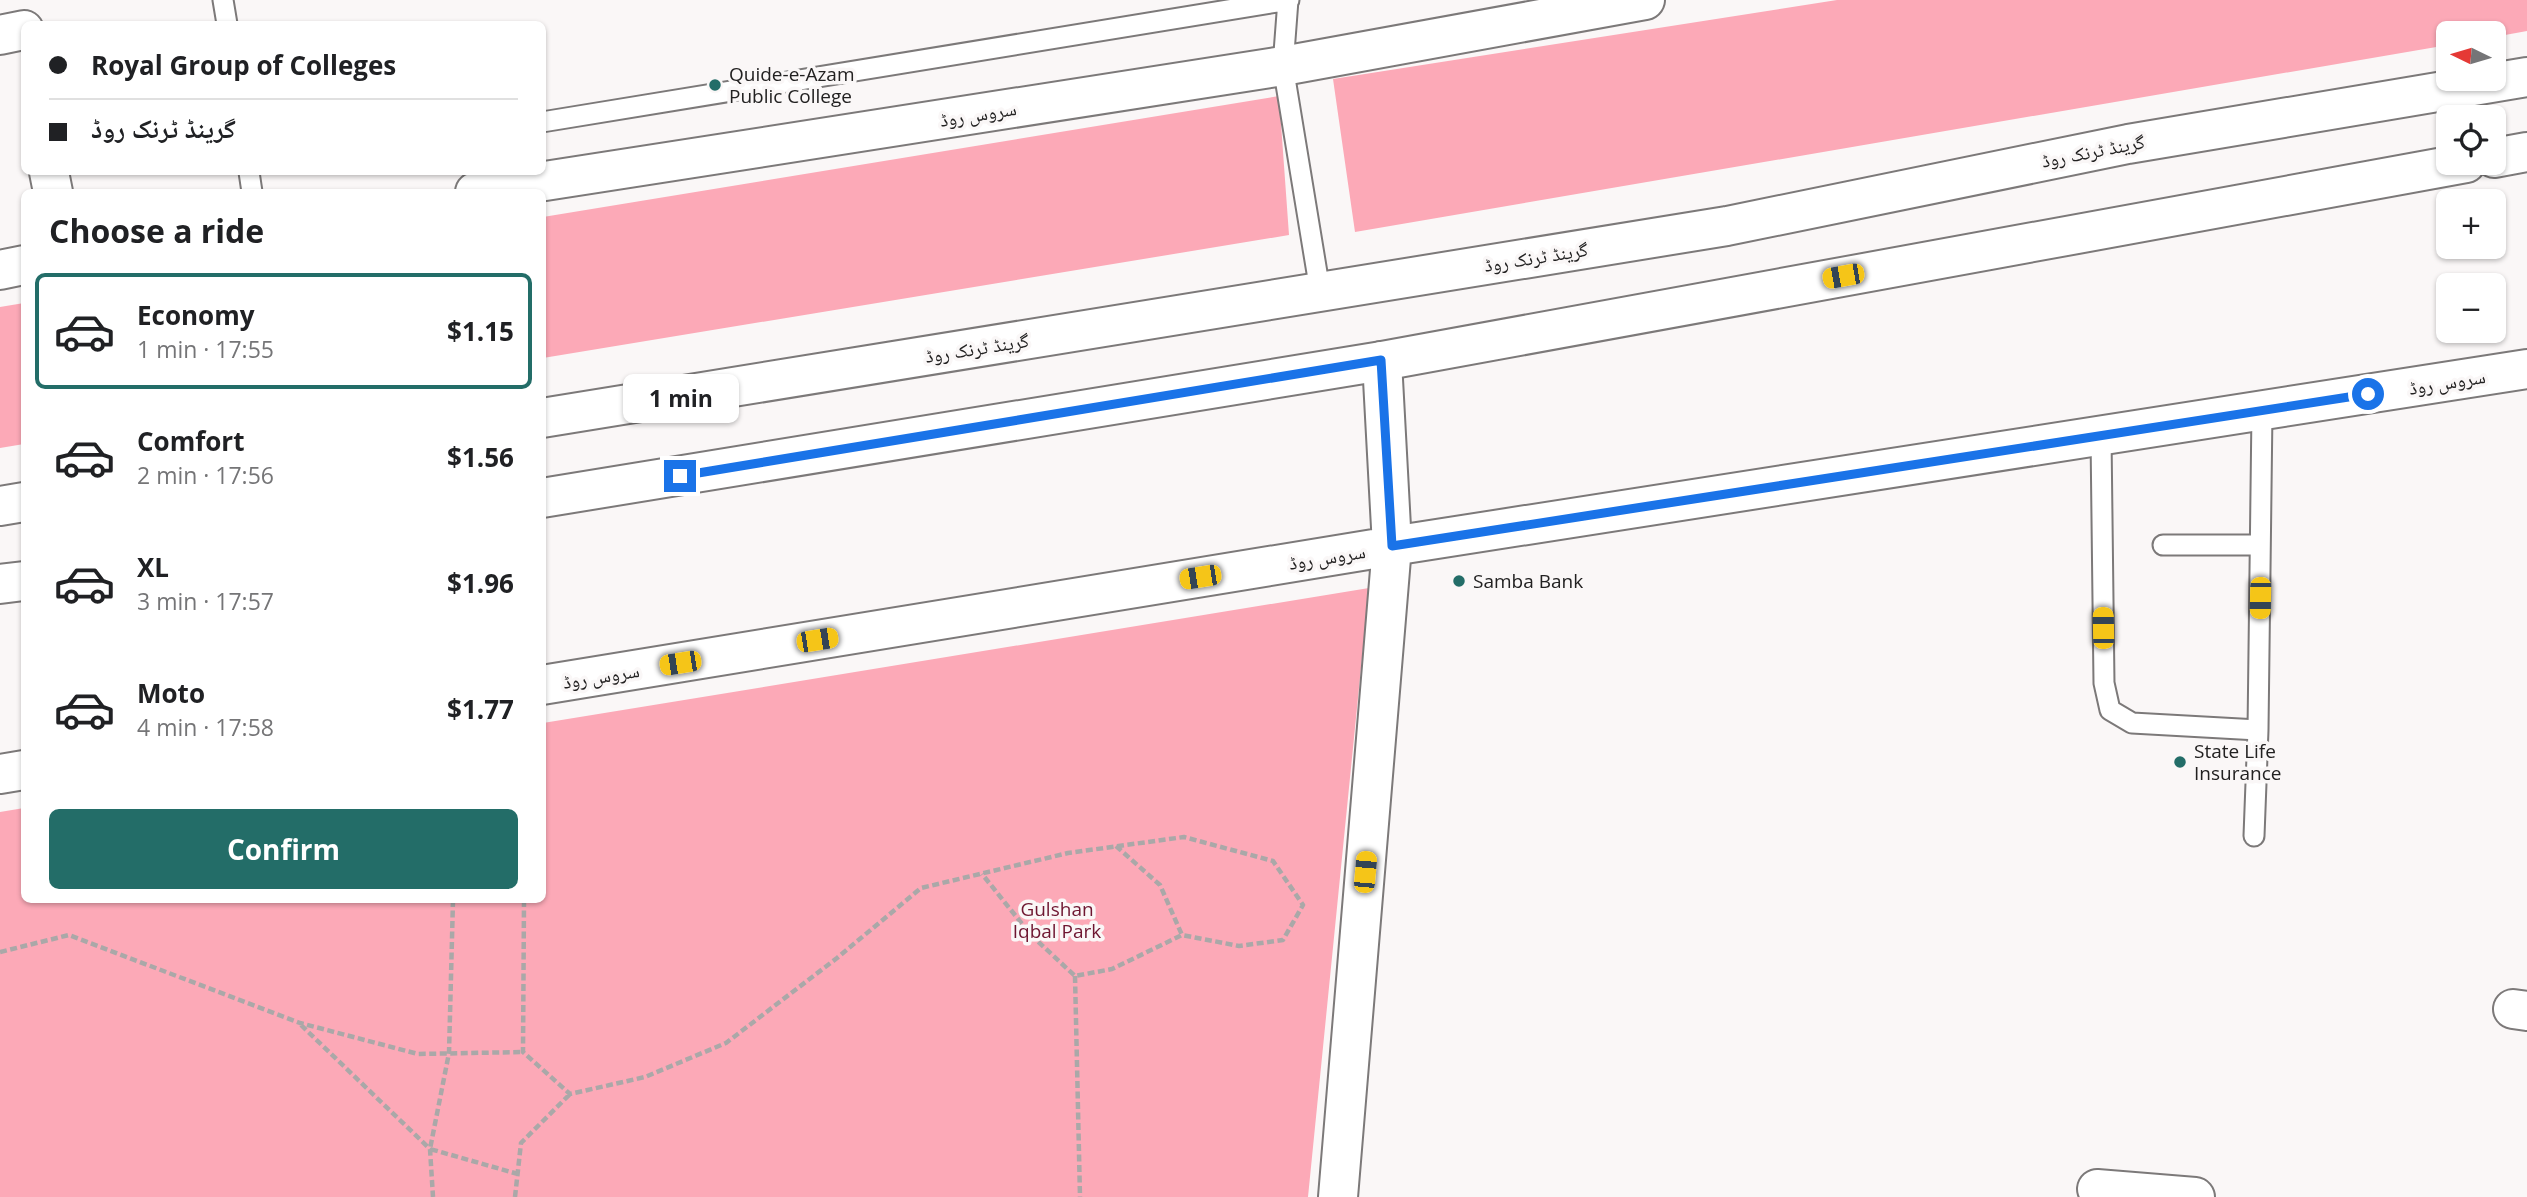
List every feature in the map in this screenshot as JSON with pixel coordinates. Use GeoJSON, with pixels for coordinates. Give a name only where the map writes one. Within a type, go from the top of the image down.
{"type":"FeatureCollection","features":[{"type":"Feature","properties":{"kind":"main road"},"geometry":{"type":"LineString","coordinates":[[22,0],[26,21]]}},
{"type":"Feature","properties":{"kind":"main road","name":"سروس روڈ"},"geometry":{"type":"LineString","coordinates":[[494,189],[1283,66],[1645,0]]}},
{"type":"Feature","properties":{"kind":"main road"},"geometry":{"type":"LineString","coordinates":[[0,35],[21,31]]}},
{"type":"Feature","properties":{"kind":"main road","name":"گرینڈ ٹرنک روڈ"},"geometry":{"type":"LineString","coordinates":[[546,417],[1727,226],[2128,144],[2527,77]]}},
{"type":"Feature","properties":{"kind":"main road"},"geometry":{"type":"LineString","coordinates":[[2506,156],[2527,152]]}},
{"type":"Feature","properties":{"kind":"main road"},"geometry":{"type":"LineString","coordinates":[[546,497],[1381,360],[2436,168]]}},
{"type":"Feature","properties":{"kind":"main road"},"geometry":{"type":"LineString","coordinates":[[0,270],[21,266]]}},
{"type":"Feature","properties":{"kind":"main road"},"geometry":{"type":"LineString","coordinates":[[1338,1197],[1392,546],[1381,360]]}},
{"type":"Feature","properties":{"kind":"main road","name":"سروس روڈ"},"geometry":{"type":"LineString","coordinates":[[546,684],[1392,546],[2527,369]]}},
{"type":"Feature","properties":{"kind":"main road"},"geometry":{"type":"LineString","coordinates":[[0,506],[21,502]]}},
{"type":"Feature","properties":{"kind":"main road"},"geometry":{"type":"LineString","coordinates":[[0,584],[21,581]]}},
{"type":"Feature","properties":{"kind":"main road"},"geometry":{"type":"LineString","coordinates":[[0,774],[21,770]]}},
{"type":"Feature","properties":{"kind":"main road"},"geometry":{"type":"LineString","coordinates":[[2098,1189],[2195,1197]]}},
{"type":"Feature","properties":{"kind":"lane"},"geometry":{"type":"LineString","coordinates":[[223,0],[226,21]]}},
{"type":"Feature","properties":{"kind":"lane"},"geometry":{"type":"LineString","coordinates":[[546,121],[1289,0],[1283,66],[1320,292]]}},
{"type":"Feature","properties":{"kind":"lane"},"geometry":{"type":"LineString","coordinates":[[2254,836],[2262,411]]}},
{"type":"Feature","properties":{"kind":"lane"},"geometry":{"type":"LineString","coordinates":[[2101,436],[2104,683],[2110,710],[2132,723],[2258,730]]}},
{"type":"Feature","properties":{"kind":"lane"},"geometry":{"type":"LineString","coordinates":[[2163,545],[2260,545]]}},
{"type":"Feature","properties":{"kind":"path"},"geometry":{"type":"LineString","coordinates":[[515,1197],[521,1143],[570,1094],[645,1077],[726,1043],[837,958],[920,888],[1068,853],[1184,836],[1273,861],[1303,905],[1283,940],[1239,946],[1182,935],[1112,969],[1075,976]]}},
{"type":"Feature","properties":{"kind":"path"},"geometry":{"type":"LineString","coordinates":[[1116,846],[1160,885],[1182,935]]}},
{"type":"Feature","properties":{"kind":"path"},"geometry":{"type":"LineString","coordinates":[[982,874],[1031,934],[1075,976],[1080,1197]]}},
{"type":"Feature","properties":{"kind":"path"},"geometry":{"type":"LineString","coordinates":[[433,1197],[430,1149],[449,1053],[453,903]]}},
{"type":"Feature","properties":{"kind":"path"},"geometry":{"type":"LineString","coordinates":[[523,1052],[524,903]]}},
{"type":"Feature","properties":{"kind":"path"},"geometry":{"type":"LineString","coordinates":[[0,952],[69,935],[300,1023],[418,1054],[523,1052],[570,1094]]}},
{"type":"Feature","properties":{"kind":"path"},"geometry":{"type":"LineString","coordinates":[[300,1023],[430,1149],[518,1174]]}},
{"type":"Feature","properties":{"kind":"green space"},"geometry":{"type":"Polygon","coordinates":[[[1837,0],[2527,0],[2527,31],[2506,35],[2506,21],[2436,21],[2436,47],[1355,232],[1333,79],[1837,0]]]}},
{"type":"Feature","properties":{"kind":"green space"},"geometry":{"type":"Polygon","coordinates":[[[1279,96],[1289,235],[546,358],[546,217],[1279,96]]]}},
{"type":"Feature","properties":{"kind":"green space"},"geometry":{"type":"Polygon","coordinates":[[[21,304],[21,444],[0,448],[0,307],[21,304]]]}},
{"type":"Feature","properties":{"kind":"green space","name":"Gulshan Iqbal Park"},"geometry":{"type":"Polygon","coordinates":[[[1369,588],[1308,1197],[0,1197],[0,812],[21,808],[21,903],[546,903],[546,723],[1369,588]]]}},
{"type":"Feature","properties":{"kind":"place","name":"Quide-e-Azam Public College"},"geometry":{"type":"Point","coordinates":[715,85]}},
{"type":"Feature","properties":{"kind":"place","name":"Samba Bank"},"geometry":{"type":"Point","coordinates":[1459,581]}},
{"type":"Feature","properties":{"kind":"place","name":"State Life Insurance"},"geometry":{"type":"Point","coordinates":[2180,762]}},
{"type":"Feature","properties":{"kind":"route"},"geometry":{"type":"LineString","coordinates":[[680,476],[1381,360],[1392,546],[2368,394]]}}]}
